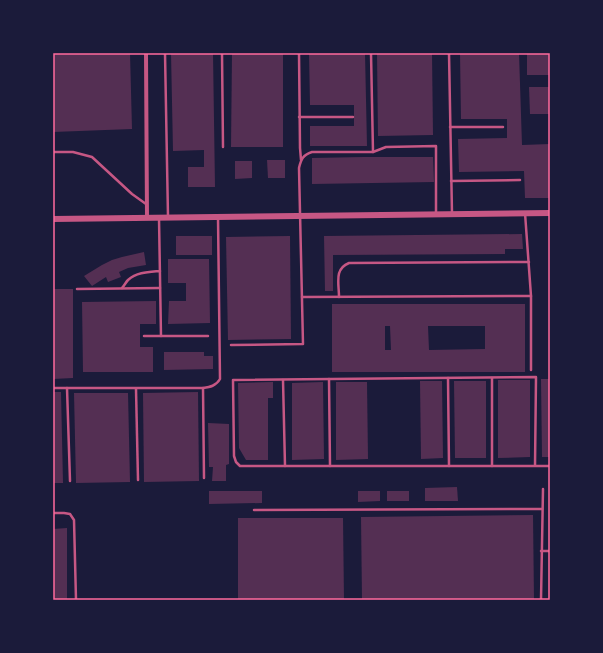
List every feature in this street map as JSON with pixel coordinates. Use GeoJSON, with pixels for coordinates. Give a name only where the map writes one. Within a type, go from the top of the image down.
{"type":"FeatureCollection","features":[{"type":"Feature","properties":{"kind":"street"},"geometry":{"type":"LineString","coordinates":[[146,53],[147,218]]}},
{"type":"Feature","properties":{"kind":"street"},"geometry":{"type":"LineString","coordinates":[[53,219],[550,213]]}},
{"type":"Feature","properties":{"kind":"lane"},"geometry":{"type":"LineString","coordinates":[[165,53],[168,217]]}},
{"type":"Feature","properties":{"kind":"lane"},"geometry":{"type":"LineString","coordinates":[[222,53],[223,147]]}},
{"type":"Feature","properties":{"kind":"lane"},"geometry":{"type":"LineString","coordinates":[[231,345],[303,344],[298,53]]}},
{"type":"Feature","properties":{"kind":"lane"},"geometry":{"type":"LineString","coordinates":[[372,53],[373,152]]}},
{"type":"Feature","properties":{"kind":"lane"},"geometry":{"type":"LineString","coordinates":[[449,53],[452,214]]}},
{"type":"Feature","properties":{"kind":"lane"},"geometry":{"type":"LineString","coordinates":[[299,117],[353,116]]}},
{"type":"Feature","properties":{"kind":"lane"},"geometry":{"type":"LineString","coordinates":[[450,127],[503,127]]}},
{"type":"Feature","properties":{"kind":"lane"},"geometry":{"type":"LineString","coordinates":[[301,160],[306,154],[312,152],[373,152],[386,147],[436,146],[436,214]]}},
{"type":"Feature","properties":{"kind":"lane"},"geometry":{"type":"LineString","coordinates":[[53,152],[73,152],[92,157],[132,194],[147,205]]}},
{"type":"Feature","properties":{"kind":"lane"},"geometry":{"type":"LineString","coordinates":[[451,181],[520,180]]}},
{"type":"Feature","properties":{"kind":"lane"},"geometry":{"type":"LineString","coordinates":[[525,213],[531,296],[531,370]]}},
{"type":"Feature","properties":{"kind":"lane"},"geometry":{"type":"LineString","coordinates":[[159,217],[161,336]]}},
{"type":"Feature","properties":{"kind":"lane"},"geometry":{"type":"LineString","coordinates":[[53,388],[203,388],[214,386],[218,383],[220,379],[218,217]]}},
{"type":"Feature","properties":{"kind":"lane"},"geometry":{"type":"LineString","coordinates":[[339,297],[340,270],[344,265],[349,263],[529,262]]}},
{"type":"Feature","properties":{"kind":"lane"},"geometry":{"type":"LineString","coordinates":[[122,288],[128,280],[137,275],[160,271]]}},
{"type":"Feature","properties":{"kind":"lane"},"geometry":{"type":"LineString","coordinates":[[77,289],[160,288]]}},
{"type":"Feature","properties":{"kind":"lane"},"geometry":{"type":"LineString","coordinates":[[302,297],[531,296]]}},
{"type":"Feature","properties":{"kind":"lane"},"geometry":{"type":"LineString","coordinates":[[144,336],[208,336]]}},
{"type":"Feature","properties":{"kind":"lane"},"geometry":{"type":"LineString","coordinates":[[535,466],[536,377],[233,380],[234,456],[236,462],[240,466],[284,466],[330,466],[449,466],[492,466],[535,466],[550,466]]}},
{"type":"Feature","properties":{"kind":"lane"},"geometry":{"type":"LineString","coordinates":[[448,378],[449,466]]}},
{"type":"Feature","properties":{"kind":"lane"},"geometry":{"type":"LineString","coordinates":[[492,378],[492,466]]}},
{"type":"Feature","properties":{"kind":"lane"},"geometry":{"type":"LineString","coordinates":[[329,379],[330,466]]}},
{"type":"Feature","properties":{"kind":"lane"},"geometry":{"type":"LineString","coordinates":[[283,380],[284,466]]}},
{"type":"Feature","properties":{"kind":"lane"},"geometry":{"type":"LineString","coordinates":[[67,388],[70,481]]}},
{"type":"Feature","properties":{"kind":"lane"},"geometry":{"type":"LineString","coordinates":[[136,388],[138,480]]}},
{"type":"Feature","properties":{"kind":"lane"},"geometry":{"type":"LineString","coordinates":[[203,388],[204,478]]}},
{"type":"Feature","properties":{"kind":"lane"},"geometry":{"type":"LineString","coordinates":[[542,600],[541,551],[543,489]]}},
{"type":"Feature","properties":{"kind":"lane"},"geometry":{"type":"LineString","coordinates":[[254,510],[542,509]]}},
{"type":"Feature","properties":{"kind":"lane"},"geometry":{"type":"LineString","coordinates":[[53,513],[70,514],[74,520],[76,600]]}},
{"type":"Feature","properties":{"kind":"lane"},"geometry":{"type":"LineString","coordinates":[[541,551],[550,551]]}},
{"type":"Feature","properties":{"kind":"building"},"geometry":{"type":"Polygon","coordinates":[[[53,53],[130,53],[132,129],[53,132],[53,53]]]}},
{"type":"Feature","properties":{"kind":"building"},"geometry":{"type":"Polygon","coordinates":[[[171,53],[213,53],[215,187],[188,187],[188,167],[204,167],[204,150],[173,151],[171,53]]]}},
{"type":"Feature","properties":{"kind":"building"},"geometry":{"type":"Polygon","coordinates":[[[232,53],[283,53],[283,147],[231,147],[232,53]]]}},
{"type":"Feature","properties":{"kind":"building"},"geometry":{"type":"Polygon","coordinates":[[[309,53],[365,53],[367,146],[310,146],[310,126],[354,126],[354,105],[310,105],[309,53]]]}},
{"type":"Feature","properties":{"kind":"building"},"geometry":{"type":"Polygon","coordinates":[[[377,53],[432,53],[433,135],[378,136],[377,53]]]}},
{"type":"Feature","properties":{"kind":"building"},"geometry":{"type":"Polygon","coordinates":[[[460,53],[519,53],[522,145],[550,144],[550,198],[525,198],[524,171],[459,172],[458,139],[507,138],[507,119],[461,119],[460,53]]]}},
{"type":"Feature","properties":{"kind":"building"},"geometry":{"type":"Polygon","coordinates":[[[527,53],[550,53],[550,75],[527,75],[527,53]]]}},
{"type":"Feature","properties":{"kind":"building"},"geometry":{"type":"Polygon","coordinates":[[[529,87],[550,87],[550,114],[530,114],[529,87]]]}},
{"type":"Feature","properties":{"kind":"building"},"geometry":{"type":"Polygon","coordinates":[[[433,157],[434,182],[312,184],[312,158],[433,157]]]}},
{"type":"Feature","properties":{"kind":"building"},"geometry":{"type":"Polygon","coordinates":[[[267,160],[285,160],[285,178],[268,178],[267,160]]]}},
{"type":"Feature","properties":{"kind":"building"},"geometry":{"type":"Polygon","coordinates":[[[235,161],[252,161],[252,178],[235,179],[235,161]]]}},
{"type":"Feature","properties":{"kind":"building"},"geometry":{"type":"Polygon","coordinates":[[[522,234],[523,249],[505,249],[505,254],[333,255],[333,291],[325,291],[324,236],[522,234]]]}},
{"type":"Feature","properties":{"kind":"building"},"geometry":{"type":"Polygon","coordinates":[[[176,236],[212,236],[212,255],[176,255],[176,236]]]}},
{"type":"Feature","properties":{"kind":"building"},"geometry":{"type":"Polygon","coordinates":[[[290,236],[291,339],[228,340],[226,237],[290,236]]]}},
{"type":"Feature","properties":{"kind":"building"},"geometry":{"type":"Polygon","coordinates":[[[144,252],[146,265],[128,268],[119,272],[121,277],[108,282],[106,277],[92,286],[84,276],[112,260],[144,252]]]}},
{"type":"Feature","properties":{"kind":"building"},"geometry":{"type":"Polygon","coordinates":[[[168,259],[209,259],[210,323],[168,324],[169,301],[186,301],[186,283],[168,283],[168,259]]]}},
{"type":"Feature","properties":{"kind":"building"},"geometry":{"type":"Polygon","coordinates":[[[53,289],[73,289],[73,378],[53,379],[53,289]]]}},
{"type":"Feature","properties":{"kind":"building"},"geometry":{"type":"Polygon","coordinates":[[[156,301],[156,324],[140,324],[140,347],[153,347],[153,372],[83,372],[82,302],[156,301]]]}},
{"type":"Feature","properties":{"kind":"building"},"geometry":{"type":"Polygon","coordinates":[[[332,304],[525,304],[525,372],[332,372],[332,304]],[[385,326],[385,350],[391,350],[390,326],[385,326]],[[428,326],[429,350],[485,349],[485,326],[428,326]]]}},
{"type":"Feature","properties":{"kind":"building"},"geometry":{"type":"Polygon","coordinates":[[[164,352],[204,352],[204,356],[213,356],[213,369],[164,370],[164,352]]]}},
{"type":"Feature","properties":{"kind":"building"},"geometry":{"type":"Polygon","coordinates":[[[541,379],[550,379],[550,457],[542,457],[541,379]]]}},
{"type":"Feature","properties":{"kind":"building"},"geometry":{"type":"Polygon","coordinates":[[[498,380],[530,380],[530,457],[498,458],[498,380]]]}},
{"type":"Feature","properties":{"kind":"building"},"geometry":{"type":"Polygon","coordinates":[[[420,381],[442,381],[443,458],[421,459],[420,381]]]}},
{"type":"Feature","properties":{"kind":"building"},"geometry":{"type":"Polygon","coordinates":[[[454,381],[486,381],[486,458],[455,458],[454,381]]]}},
{"type":"Feature","properties":{"kind":"building"},"geometry":{"type":"Polygon","coordinates":[[[273,382],[273,398],[268,398],[268,460],[246,460],[239,448],[238,383],[273,382]]]}},
{"type":"Feature","properties":{"kind":"building"},"geometry":{"type":"Polygon","coordinates":[[[323,382],[324,459],[292,460],[292,383],[323,382]]]}},
{"type":"Feature","properties":{"kind":"building"},"geometry":{"type":"Polygon","coordinates":[[[336,382],[367,382],[368,459],[336,460],[336,382]]]}},
{"type":"Feature","properties":{"kind":"building"},"geometry":{"type":"Polygon","coordinates":[[[53,392],[61,392],[63,483],[53,483],[53,392]]]}},
{"type":"Feature","properties":{"kind":"building"},"geometry":{"type":"Polygon","coordinates":[[[198,392],[199,481],[144,482],[143,393],[198,392]]]}},
{"type":"Feature","properties":{"kind":"building"},"geometry":{"type":"Polygon","coordinates":[[[74,393],[128,393],[130,482],[76,483],[74,393]]]}},
{"type":"Feature","properties":{"kind":"building"},"geometry":{"type":"Polygon","coordinates":[[[208,423],[229,424],[229,464],[226,465],[226,481],[212,481],[213,467],[209,467],[208,423]]]}},
{"type":"Feature","properties":{"kind":"building"},"geometry":{"type":"Polygon","coordinates":[[[457,487],[458,501],[425,501],[425,488],[457,487]]]}},
{"type":"Feature","properties":{"kind":"building"},"geometry":{"type":"Polygon","coordinates":[[[209,491],[262,491],[262,503],[209,504],[209,491]]]}},
{"type":"Feature","properties":{"kind":"building"},"geometry":{"type":"Polygon","coordinates":[[[358,491],[380,491],[380,501],[358,502],[358,491]]]}},
{"type":"Feature","properties":{"kind":"building"},"geometry":{"type":"Polygon","coordinates":[[[387,491],[409,491],[409,501],[387,501],[387,491]]]}},
{"type":"Feature","properties":{"kind":"building"},"geometry":{"type":"Polygon","coordinates":[[[533,515],[534,600],[362,600],[361,517],[533,515]]]}},
{"type":"Feature","properties":{"kind":"building"},"geometry":{"type":"Polygon","coordinates":[[[238,518],[343,518],[344,600],[238,600],[238,518]]]}},
{"type":"Feature","properties":{"kind":"building"},"geometry":{"type":"Polygon","coordinates":[[[67,528],[67,600],[53,600],[53,529],[67,528]]]}}]}
